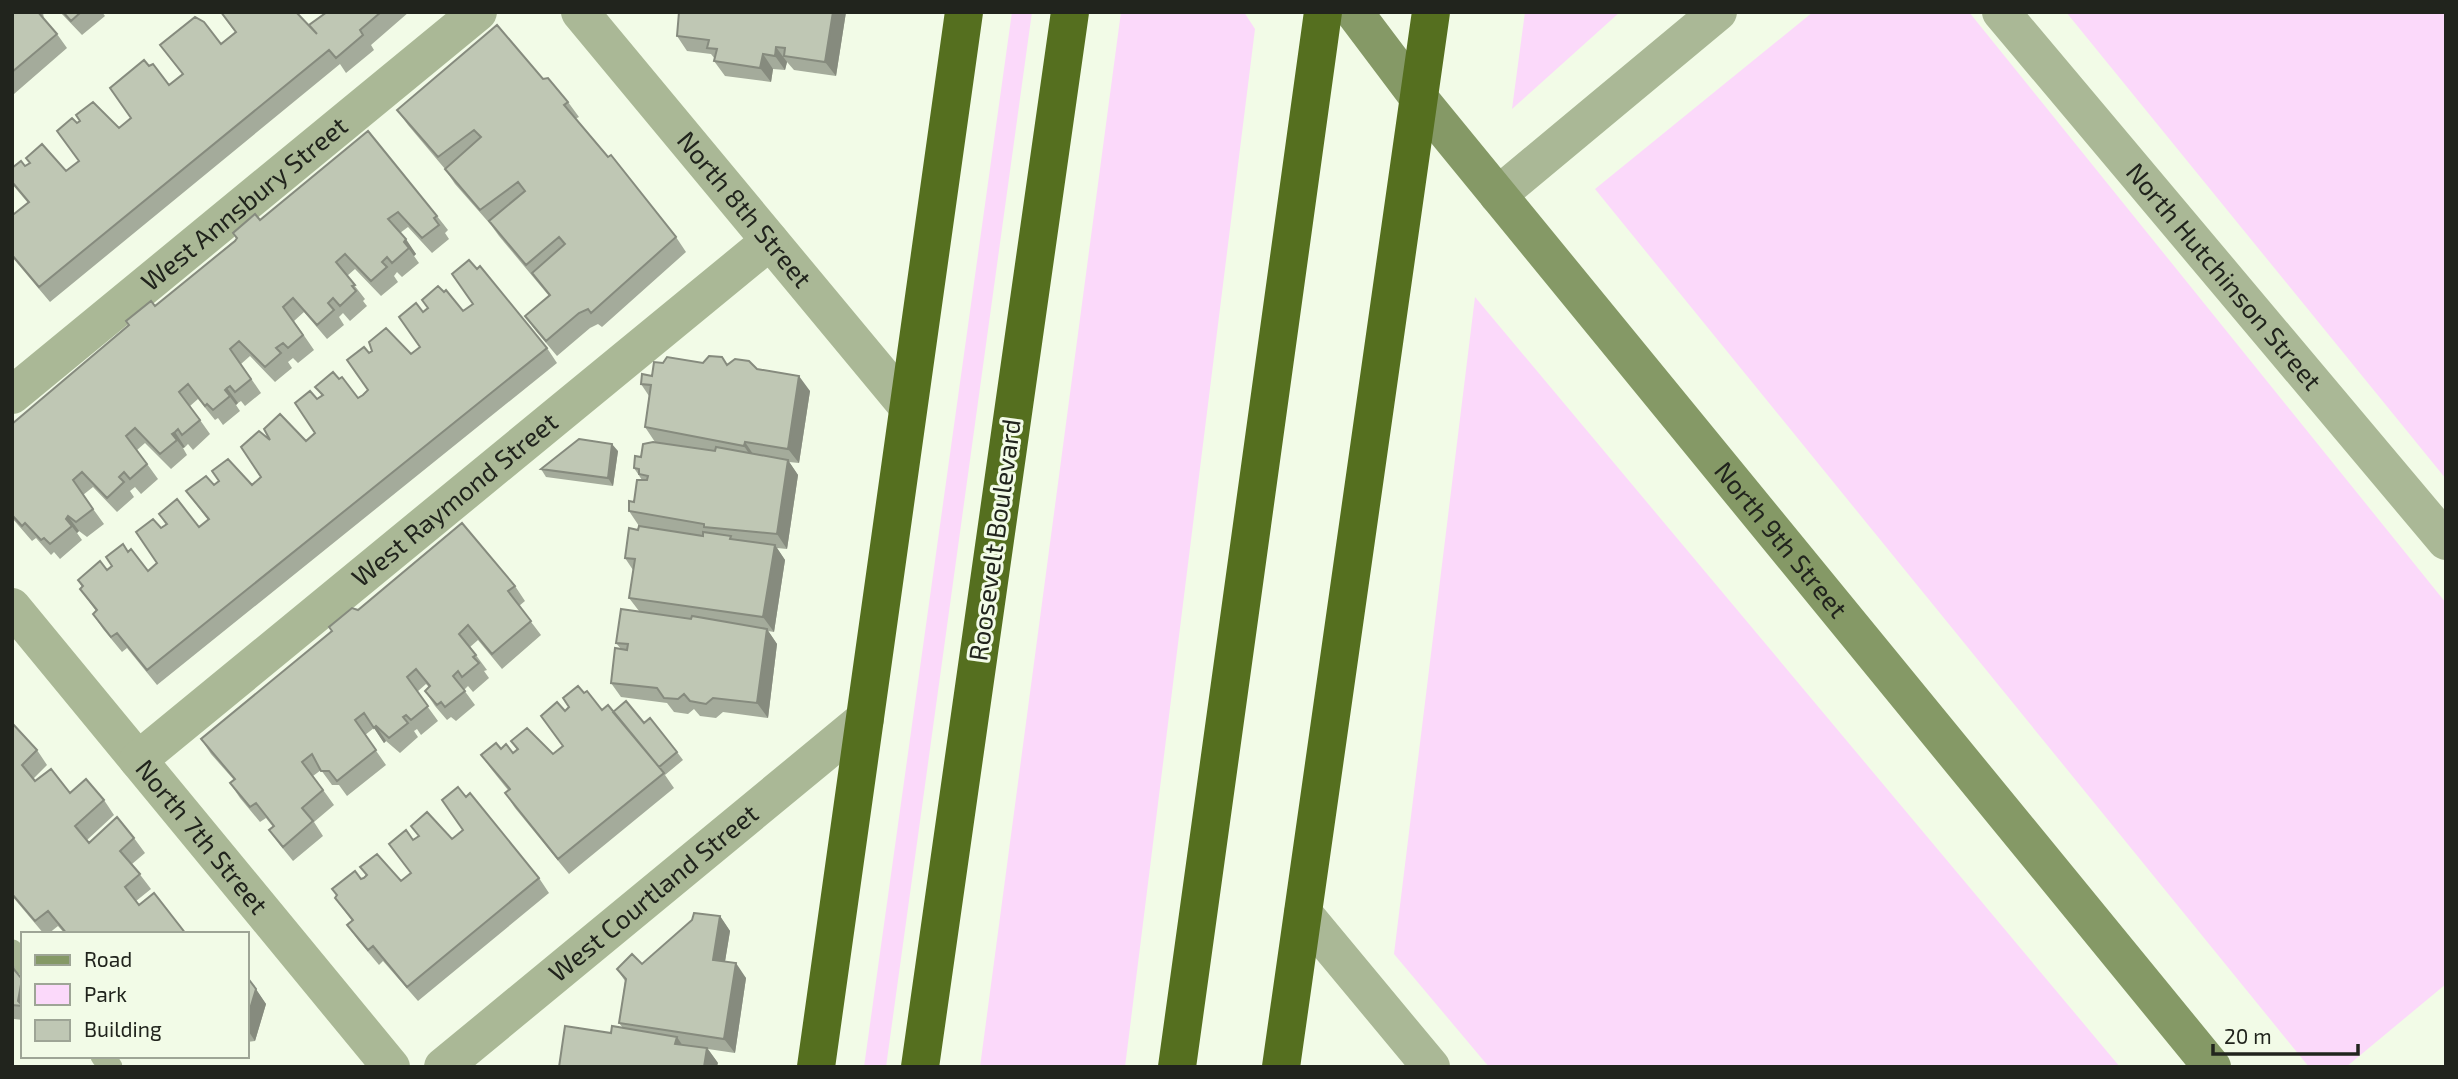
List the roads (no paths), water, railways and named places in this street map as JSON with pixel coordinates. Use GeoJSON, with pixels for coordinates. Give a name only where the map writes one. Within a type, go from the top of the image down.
{"type":"FeatureCollection","features":[{"type":"Feature","properties":{"kind":"highway"},"geometry":{"type":"LineString","coordinates":[[816,1067],[964,12]]}},
{"type":"Feature","properties":{"kind":"highway","name":"Roosevelt Boulevard"},"geometry":{"type":"LineString","coordinates":[[920,1067],[1070,12]]}},
{"type":"Feature","properties":{"kind":"highway"},"geometry":{"type":"LineString","coordinates":[[1177,1067],[1324,12]]}},
{"type":"Feature","properties":{"kind":"highway"},"geometry":{"type":"LineString","coordinates":[[1278,1058],[1303,913],[1430,12]]}},
{"type":"Feature","properties":{"kind":"street","name":"West Annsbury Street"},"geometry":{"type":"LineString","coordinates":[[12,395],[478,12]]}},
{"type":"Feature","properties":{"kind":"street","name":"North 8th Street"},"geometry":{"type":"LineString","coordinates":[[580,12],[908,407]]}},
{"type":"Feature","properties":{"kind":"street","name":"North 9th Street"},"geometry":{"type":"LineString","coordinates":[[1354,12],[1418,97],[2211,1067]]}},
{"type":"Feature","properties":{"kind":"street"},"geometry":{"type":"LineString","coordinates":[[1498,195],[1718,12]]}},
{"type":"Feature","properties":{"kind":"street","name":"North Hutchinson Street"},"geometry":{"type":"LineString","coordinates":[[2001,12],[2446,541]]}},
{"type":"Feature","properties":{"kind":"street","name":"West Raymond Street"},"geometry":{"type":"LineString","coordinates":[[138,760],[770,242]]}},
{"type":"Feature","properties":{"kind":"street","name":"North 7th Street"},"geometry":{"type":"LineString","coordinates":[[12,607],[391,1067]]}},
{"type":"Feature","properties":{"kind":"street","name":"West Courtland Street"},"geometry":{"type":"LineString","coordinates":[[443,1067],[865,719]]}},
{"type":"Feature","properties":{"kind":"street"},"geometry":{"type":"LineString","coordinates":[[1303,913],[1431,1067]]}}]}
